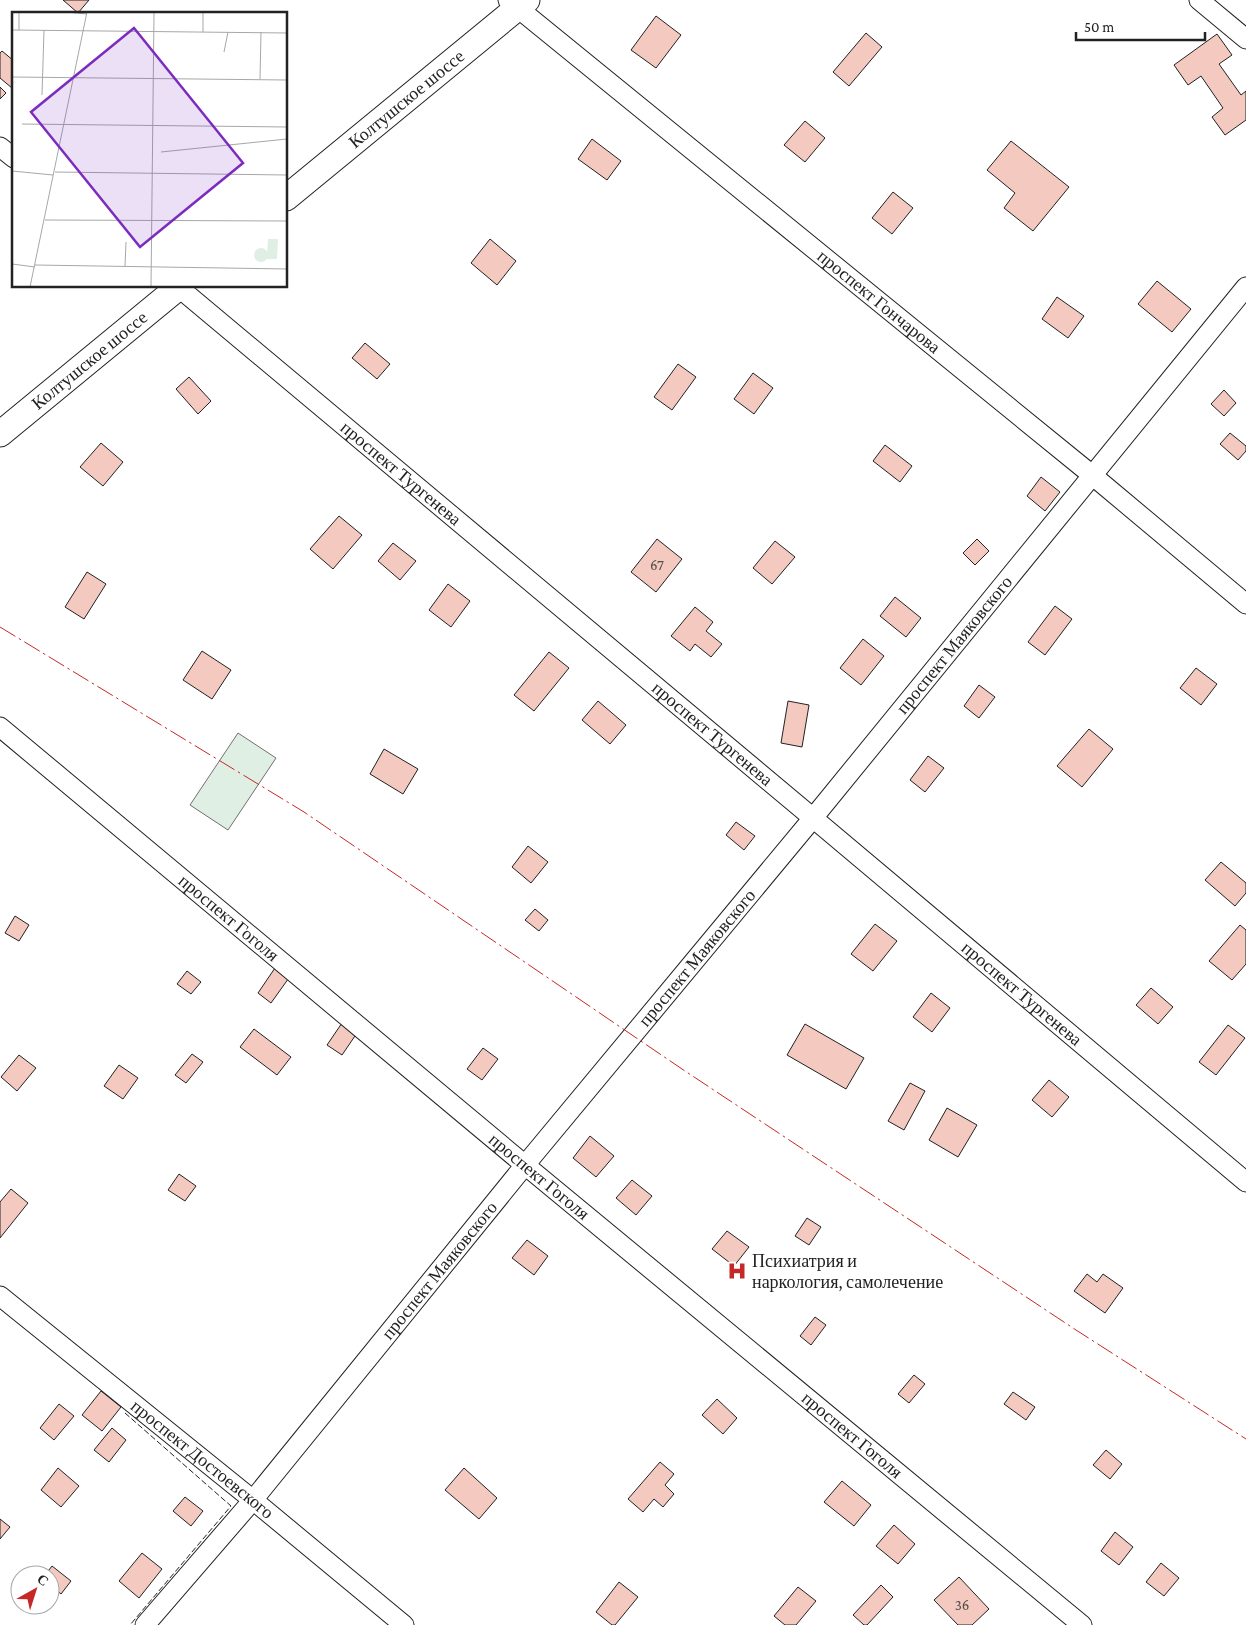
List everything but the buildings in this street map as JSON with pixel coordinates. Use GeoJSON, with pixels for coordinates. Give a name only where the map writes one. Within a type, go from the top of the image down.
{"type":"FeatureCollection","features":[{"type":"Feature","properties":{"kind":"main road","name":"Колтушское шоссе"},"geometry":{"type":"LineString","coordinates":[[288,196],[518,2]]}},
{"type":"Feature","properties":{"kind":"main road","name":"Колтушское шоссе"},"geometry":{"type":"LineString","coordinates":[[0,434],[177,288]]}},
{"type":"Feature","properties":{"kind":"street"},"geometry":{"type":"LineString","coordinates":[[1199,0],[1246,39]]}},
{"type":"Feature","properties":{"kind":"street","name":"проспект Гончарова"},"geometry":{"type":"LineString","coordinates":[[518,2],[1246,604]]}},
{"type":"Feature","properties":{"kind":"street"},"geometry":{"type":"LineString","coordinates":[[0,147],[12,156]]}},
{"type":"Feature","properties":{"kind":"street","name":"проспект Маяковского"},"geometry":{"type":"LineString","coordinates":[[145,1625],[253,1500],[525,1165],[813,818],[1246,287]]}},
{"type":"Feature","properties":{"kind":"street","name":"проспект Тургенева"},"geometry":{"type":"LineString","coordinates":[[179,288],[1246,1182]]}},
{"type":"Feature","properties":{"kind":"street","name":"проспект Гоголя"},"geometry":{"type":"LineString","coordinates":[[0,727],[525,1165],[1082,1625]]}},
{"type":"Feature","properties":{"kind":"street","name":"проспект Достоевского"},"geometry":{"type":"LineString","coordinates":[[0,1296],[253,1500],[404,1625]]}},
{"type":"Feature","properties":{"kind":"green space"},"geometry":{"type":"Polygon","coordinates":[[[238,733],[276,758],[228,830],[190,805],[238,733]]]}},
{"type":"Feature","properties":{"kind":"fence"},"geometry":{"type":"LineString","coordinates":[[125,1413],[231,1506],[130,1625]]}},
{"type":"Feature","properties":{"kind":"power"},"geometry":{"type":"LineString","coordinates":[[0,627],[304,812],[682,1069],[1076,1330],[1246,1439]]}},
{"type":"Feature","properties":{"kind":"place","name":"Психиатрия и наркология, самолечение"},"geometry":{"type":"Point","coordinates":[737,1271]}}]}
